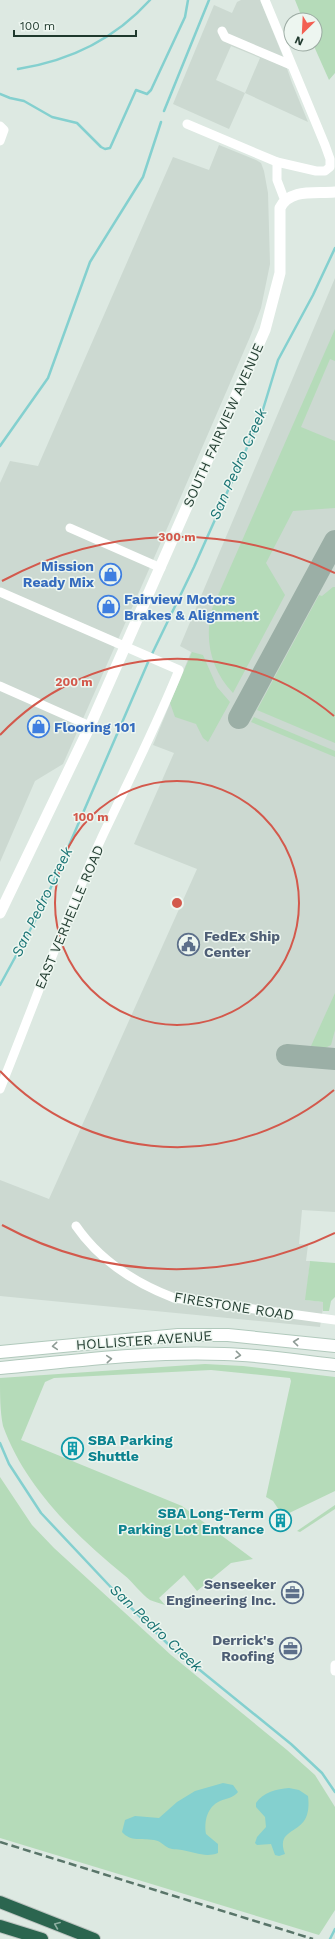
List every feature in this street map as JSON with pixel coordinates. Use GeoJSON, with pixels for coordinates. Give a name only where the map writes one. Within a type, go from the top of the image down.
{"type":"FeatureCollection","features":[{"type":"Feature","properties":{"kind":"highway"},"geometry":{"type":"LineString","coordinates":[[0,1902],[94,1939]]}},
{"type":"Feature","properties":{"kind":"highway"},"geometry":{"type":"LineString","coordinates":[[0,1926],[42,1939]]}},
{"type":"Feature","properties":{"kind":"main road","name":"HOLLISTER AVENUE"},"geometry":{"type":"LineString","coordinates":[[0,1352],[178,1335],[228,1335],[335,1346]]}},
{"type":"Feature","properties":{"kind":"main road","name":"HOLLISTER AVENUE"},"geometry":{"type":"LineString","coordinates":[[0,1368],[127,1357],[199,1353],[225,1354],[335,1365]]}},
{"type":"Feature","properties":{"kind":"street"},"geometry":{"type":"LineString","coordinates":[[187,124],[277,162],[320,172],[326,170],[331,163],[265,0]]}},
{"type":"Feature","properties":{"kind":"street"},"geometry":{"type":"LineString","coordinates":[[222,31],[225,37],[291,65]]}},
{"type":"Feature","properties":{"kind":"street"},"geometry":{"type":"LineString","coordinates":[[0,141],[2,128]]}},
{"type":"Feature","properties":{"kind":"street"},"geometry":{"type":"LineString","coordinates":[[277,162],[277,180],[285,200],[296,195],[335,192]]}},
{"type":"Feature","properties":{"kind":"street","name":"SOUTH FAIRVIEW AVENUE"},"geometry":{"type":"LineString","coordinates":[[0,913],[90,726],[126,647],[265,330],[280,273],[279,216],[280,208],[285,200]]}},
{"type":"Feature","properties":{"kind":"street"},"geometry":{"type":"LineString","coordinates":[[70,528],[161,568]]}},
{"type":"Feature","properties":{"kind":"street","name":"EAST VERHELLE ROAD"},"geometry":{"type":"LineString","coordinates":[[0,592],[179,670],[158,722],[102,838],[49,963],[0,1089]]}},
{"type":"Feature","properties":{"kind":"street"},"geometry":{"type":"LineString","coordinates":[[0,686],[90,726]]}},
{"type":"Feature","properties":{"kind":"street","name":"FIRESTONE ROAD"},"geometry":{"type":"LineString","coordinates":[[76,1226],[102,1258],[155,1290],[174,1298],[209,1304],[335,1320]]}},
{"type":"Feature","properties":{"kind":"street"},"geometry":{"type":"LineString","coordinates":[[335,1665],[335,1671]]}},
{"type":"Feature","properties":{"kind":"shaded area"},"geometry":{"type":"Polygon","coordinates":[[[241,0],[260,0],[308,122],[245,93],[229,129],[173,104],[214,5],[232,13],[237,2],[241,0]],[[231,46],[216,80],[245,93],[260,58],[231,46]]]}},
{"type":"Feature","properties":{"kind":"shaded area"},"geometry":{"type":"Polygon","coordinates":[[[219,145],[256,160],[261,163],[264,171],[268,193],[270,264],[261,308],[250,337],[169,524],[63,764],[35,781],[0,862],[0,483],[10,461],[38,466],[173,157],[209,170],[219,145]]]}},
{"type":"Feature","properties":{"kind":"shaded area"},"geometry":{"type":"Polygon","coordinates":[[[335,278],[335,1212],[302,1210],[299,1244],[308,1245],[306,1261],[310,1261],[306,1300],[324,1302],[320,1327],[0,1296],[0,1180],[49,1199],[197,869],[134,844],[174,753],[153,745],[191,652],[180,646],[335,278]]]}},
{"type":"Feature","properties":{"kind":"green space"},"geometry":{"type":"Polygon","coordinates":[[[295,0],[335,0],[335,73],[329,80],[317,52],[323,52],[323,12],[300,12],[295,0]]]}},
{"type":"Feature","properties":{"kind":"green space"},"geometry":{"type":"Polygon","coordinates":[[[335,329],[335,361],[330,359],[301,427],[335,441],[335,508],[293,511],[266,563],[285,595],[233,693],[219,675],[211,654],[209,632],[212,609],[335,329]]]}},
{"type":"Feature","properties":{"kind":"green space"},"geometry":{"type":"Polygon","coordinates":[[[335,587],[335,743],[257,710],[319,595],[322,596],[335,587]]]}},
{"type":"Feature","properties":{"kind":"green space"},"geometry":{"type":"Polygon","coordinates":[[[192,652],[203,655],[217,687],[230,702],[208,742],[203,738],[196,724],[175,717],[170,703],[192,652]]]}},
{"type":"Feature","properties":{"kind":"green space"},"geometry":{"type":"Polygon","coordinates":[[[254,717],[335,751],[335,757],[251,722],[254,717]]]}},
{"type":"Feature","properties":{"kind":"green space"},"geometry":{"type":"Polygon","coordinates":[[[335,993],[335,1030],[331,1045],[325,1048],[311,1046],[335,993]]]}},
{"type":"Feature","properties":{"kind":"green space"},"geometry":{"type":"Polygon","coordinates":[[[310,1261],[335,1263],[335,1297],[331,1301],[329,1311],[323,1311],[323,1302],[305,1300],[310,1261]]]}},
{"type":"Feature","properties":{"kind":"green space"},"geometry":{"type":"Polygon","coordinates":[[[205,1364],[243,1366],[335,1377],[335,1491],[283,1516],[273,1501],[266,1497],[291,1381],[290,1378],[211,1370],[54,1378],[45,1382],[21,1440],[182,1506],[253,1559],[231,1563],[197,1591],[184,1575],[159,1598],[165,1605],[150,1600],[143,1595],[127,1578],[70,1526],[38,1489],[24,1469],[3,1426],[0,1378],[205,1364]]]}},
{"type":"Feature","properties":{"kind":"green space"},"geometry":{"type":"Polygon","coordinates":[[[0,1477],[32,1525],[54,1548],[171,1655],[287,1750],[315,1775],[335,1807],[335,1910],[319,1935],[0,1838],[0,1477]]]}},
{"type":"Feature","properties":{"kind":"green space"},"geometry":{"type":"Polygon","coordinates":[[[335,1505],[335,1509],[300,1532],[297,1531],[335,1505]]]}},
{"type":"Feature","properties":{"kind":"water"},"geometry":{"type":"Polygon","coordinates":[[[223,1783],[233,1785],[238,1792],[232,1797],[220,1801],[212,1807],[207,1815],[206,1834],[218,1844],[218,1853],[204,1855],[172,1849],[156,1840],[136,1839],[125,1835],[122,1832],[125,1820],[135,1816],[159,1818],[177,1802],[195,1791],[223,1783]]]}},
{"type":"Feature","properties":{"kind":"water"},"geometry":{"type":"Polygon","coordinates":[[[289,1788],[299,1790],[308,1796],[308,1809],[304,1821],[285,1837],[283,1847],[285,1854],[279,1856],[275,1855],[271,1844],[257,1845],[255,1843],[257,1837],[266,1827],[265,1817],[256,1807],[256,1803],[266,1794],[275,1790],[289,1788]]]}},
{"type":"Feature","properties":{"kind":"waterway"},"geometry":{"type":"LineString","coordinates":[[18,69],[55,60],[90,46],[122,26],[150,0]]}},
{"type":"Feature","properties":{"kind":"waterway"},"geometry":{"type":"LineString","coordinates":[[0,94],[24,101],[52,117],[77,123],[101,147],[105,149],[110,148],[136,90],[147,94],[151,90],[185,17],[188,0]]}},
{"type":"Feature","properties":{"kind":"waterway"},"geometry":{"type":"LineString","coordinates":[[164,111],[209,0]]}},
{"type":"Feature","properties":{"kind":"waterway"},"geometry":{"type":"LineString","coordinates":[[0,446],[48,378],[90,262],[143,177],[161,122]]}},
{"type":"Feature","properties":{"kind":"waterway","name":"San Pedro Creek"},"geometry":{"type":"LineString","coordinates":[[151,656],[194,567],[261,416],[278,360],[313,295],[335,248]]}},
{"type":"Feature","properties":{"kind":"waterway","name":"San Pedro Creek"},"geometry":{"type":"LineString","coordinates":[[0,985],[42,908],[149,660]]}},
{"type":"Feature","properties":{"kind":"waterway","name":"San Pedro Creek"},"geometry":{"type":"LineString","coordinates":[[0,1443],[9,1464],[41,1513],[121,1598],[169,1645],[291,1744],[322,1773],[335,1792]]}},
{"type":"Feature","properties":{"kind":"waterway","name":"San Pedro Creek"},"geometry":{"type":"LineString","coordinates":[[330,1939],[335,1929]]}},
{"type":"Feature","properties":{"kind":"taxiway"},"geometry":{"type":"LineString","coordinates":[[239,718],[335,541]]}},
{"type":"Feature","properties":{"kind":"taxiway"},"geometry":{"type":"LineString","coordinates":[[287,1055],[335,1059]]}},
{"type":"Feature","properties":{"kind":"railway"},"geometry":{"type":"LineString","coordinates":[[0,1842],[313,1939]]}},
{"type":"Feature","properties":{"kind":"place","name":"Mission Ready Mix"},"geometry":{"type":"Point","coordinates":[110,574]}},
{"type":"Feature","properties":{"kind":"place","name":"Fairview Motors Brakes & Alignment"},"geometry":{"type":"Point","coordinates":[108,607]}},
{"type":"Feature","properties":{"kind":"place","name":"Flooring 101"},"geometry":{"type":"Point","coordinates":[39,727]}},
{"type":"Feature","properties":{"kind":"place","name":"FedEx Ship Center"},"geometry":{"type":"Point","coordinates":[189,944]}},
{"type":"Feature","properties":{"kind":"place","name":"SBA Parking Shuttle"},"geometry":{"type":"Point","coordinates":[72,1448]}},
{"type":"Feature","properties":{"kind":"place","name":"SBA Long-Term Parking Lot Entrance"},"geometry":{"type":"Point","coordinates":[280,1521]}},
{"type":"Feature","properties":{"kind":"place","name":"Senseeker Engineering Inc."},"geometry":{"type":"Point","coordinates":[292,1592]}},
{"type":"Feature","properties":{"kind":"place","name":"Derrick's Roofing"},"geometry":{"type":"Point","coordinates":[290,1648]}}]}
